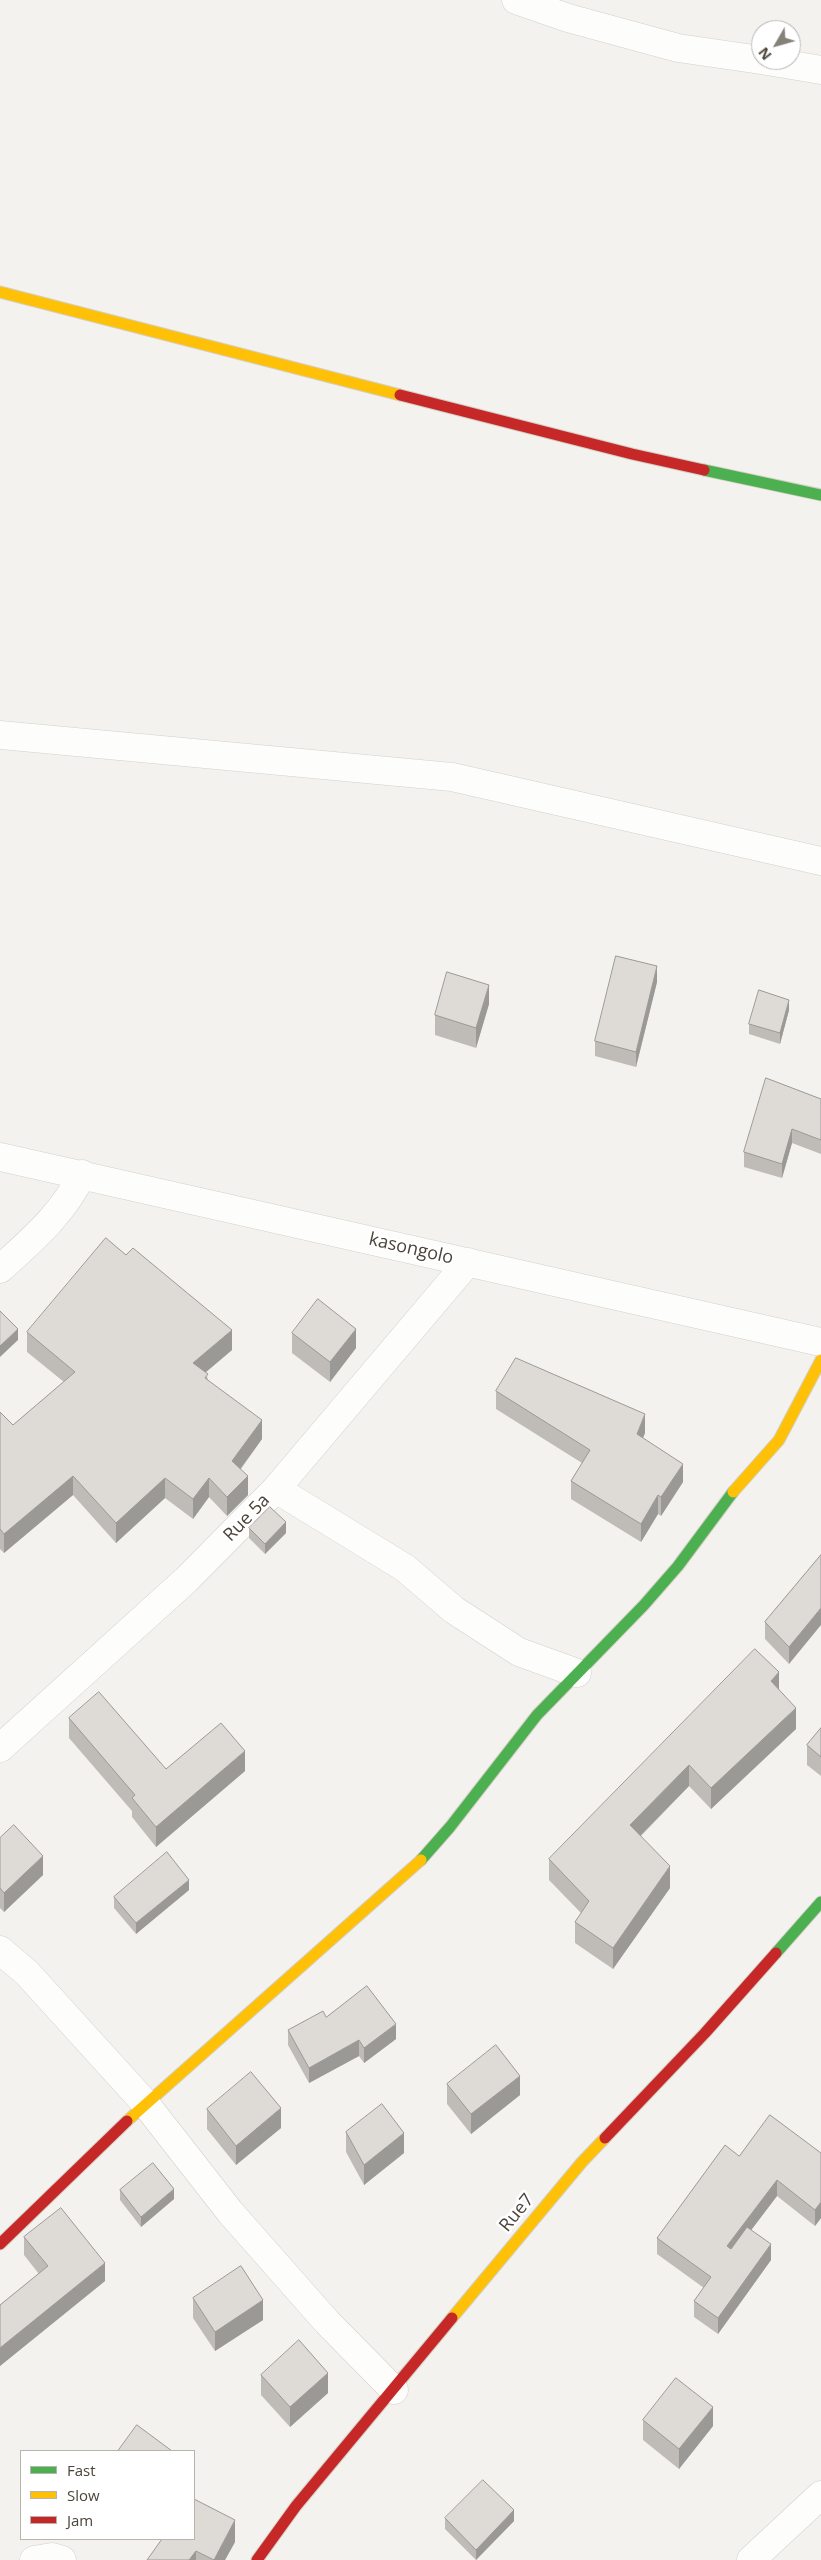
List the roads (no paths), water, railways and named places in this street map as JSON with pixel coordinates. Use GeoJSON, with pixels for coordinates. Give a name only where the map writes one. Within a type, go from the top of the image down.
{"type":"FeatureCollection","features":[{"type":"Feature","properties":{"kind":"street"},"geometry":{"type":"LineString","coordinates":[[516,0],[568,18],[678,48],[751,59]]}},
{"type":"Feature","properties":{"kind":"street"},"geometry":{"type":"LineString","coordinates":[[801,67],[821,70]]}},
{"type":"Feature","properties":{"kind":"street"},"geometry":{"type":"LineString","coordinates":[[0,292],[632,454],[821,495]]}},
{"type":"Feature","properties":{"kind":"street"},"geometry":{"type":"LineString","coordinates":[[0,734],[452,777],[821,861]]}},
{"type":"Feature","properties":{"kind":"street","name":"kasongolo"},"geometry":{"type":"LineString","coordinates":[[0,1157],[821,1342]]}},
{"type":"Feature","properties":{"kind":"street"},"geometry":{"type":"LineString","coordinates":[[0,1269],[62,1210],[74,1193],[82,1174]]}},
{"type":"Feature","properties":{"kind":"street","name":"Rue 5a"},"geometry":{"type":"LineString","coordinates":[[0,1748],[186,1580],[276,1489],[468,1262]]}},
{"type":"Feature","properties":{"kind":"street"},"geometry":{"type":"LineString","coordinates":[[0,2244],[145,2103],[412,1870],[450,1827],[537,1714],[644,1605],[678,1566],[721,1505],[779,1440],[821,1360]]}},
{"type":"Feature","properties":{"kind":"street"},"geometry":{"type":"LineString","coordinates":[[276,1489],[405,1568],[454,1610],[519,1652],[576,1673]]}},
{"type":"Feature","properties":{"kind":"street","name":"Rue7"},"geometry":{"type":"LineString","coordinates":[[257,2560],[296,2506],[582,2162],[705,2033],[821,1902]]}},
{"type":"Feature","properties":{"kind":"street"},"geometry":{"type":"LineString","coordinates":[[0,1950],[26,1973],[145,2103],[230,2212],[327,2322],[394,2390]]}},
{"type":"Feature","properties":{"kind":"street"},"geometry":{"type":"LineString","coordinates":[[751,2560],[821,2494]]}},
{"type":"Feature","properties":{"kind":"street"},"geometry":{"type":"LineString","coordinates":[[34,2560],[52,2557],[62,2560]]}}]}
